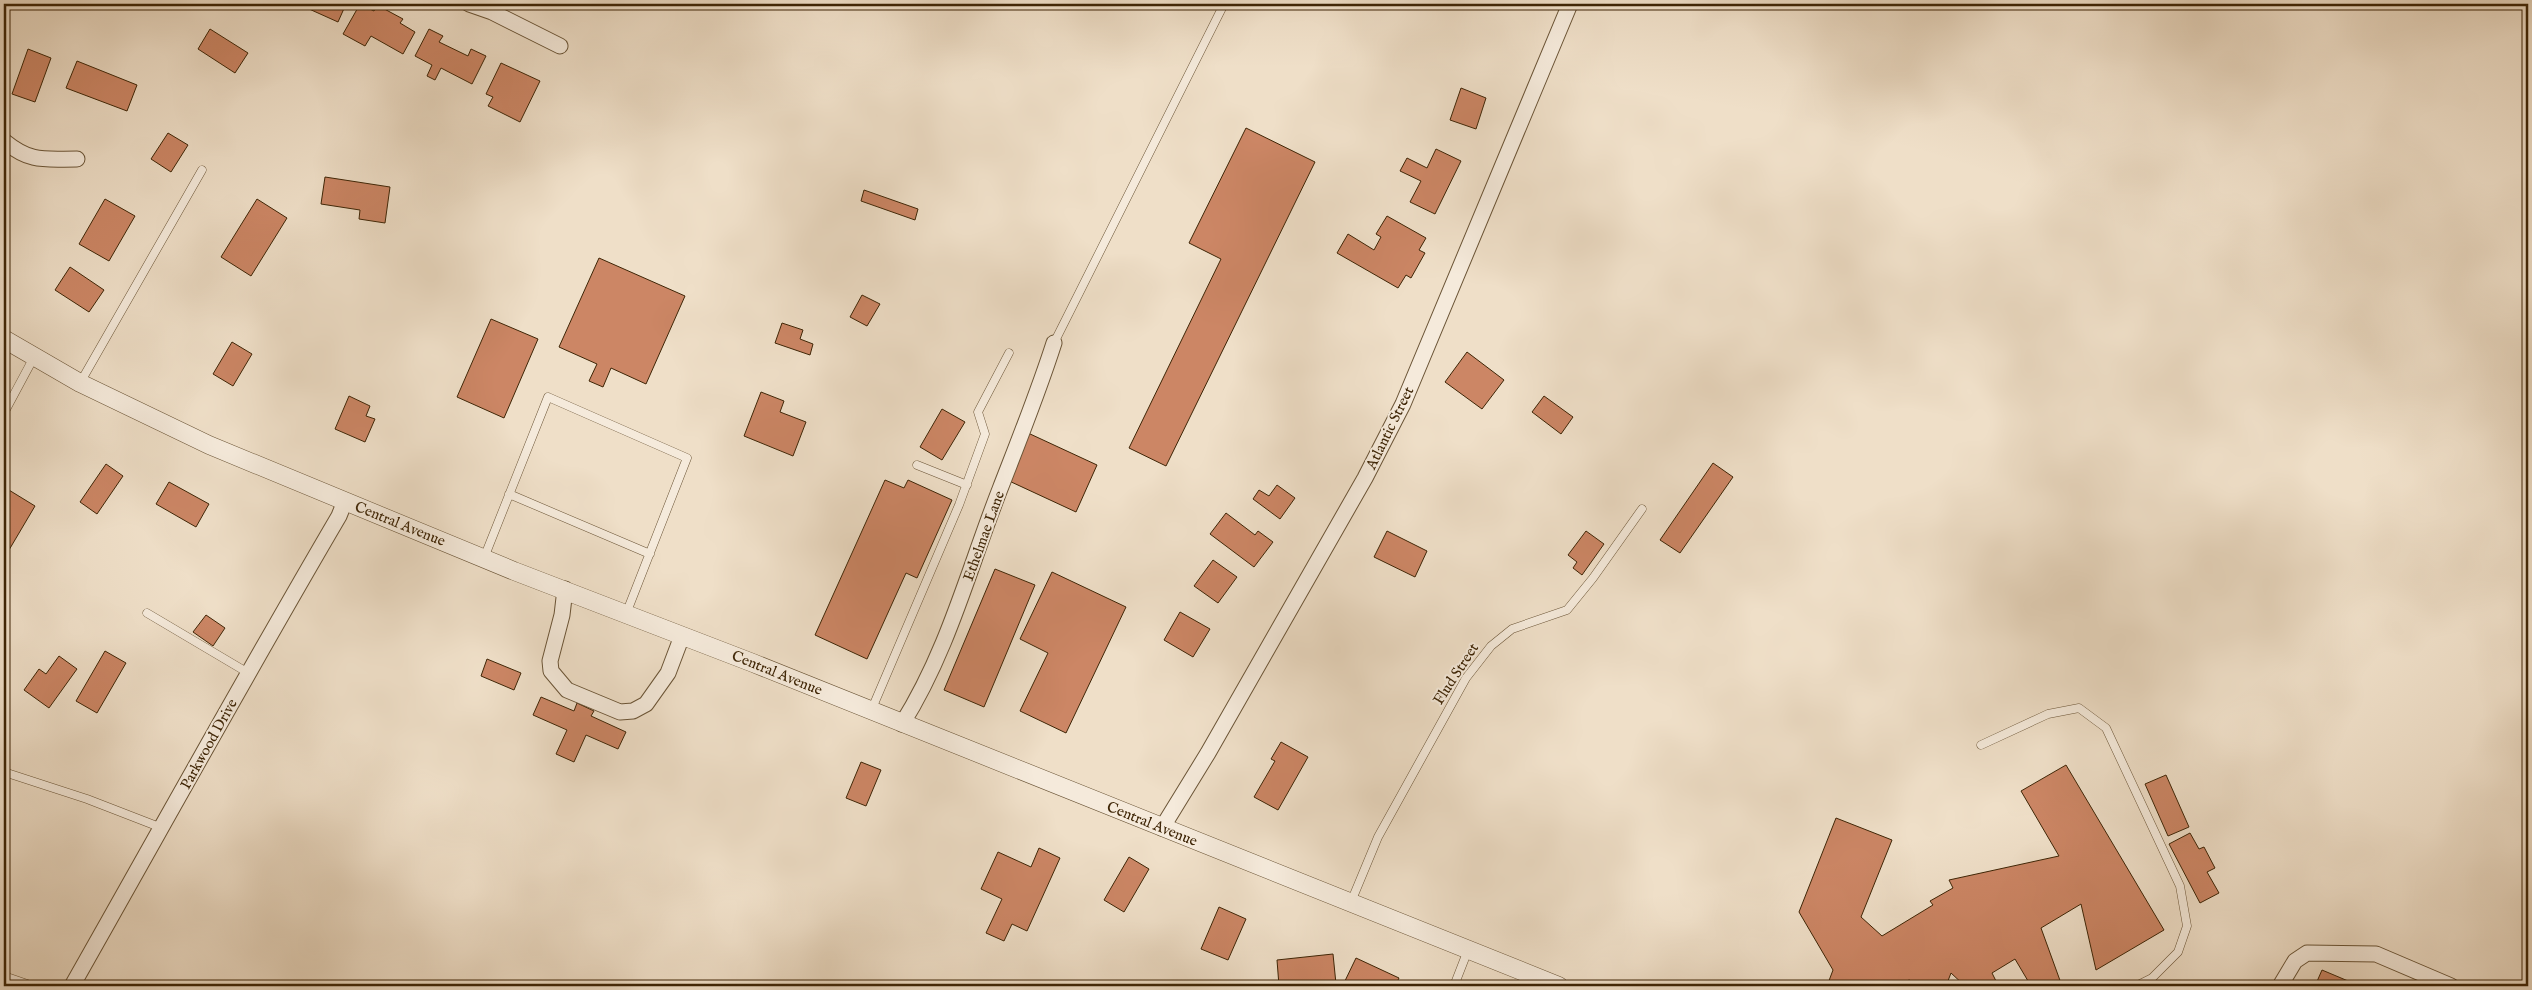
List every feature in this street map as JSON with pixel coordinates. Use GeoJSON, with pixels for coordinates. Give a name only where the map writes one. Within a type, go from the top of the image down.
{"type":"FeatureCollection","features":[{"type":"Feature","properties":{"kind":"street"},"geometry":{"type":"LineString","coordinates":[[470,4],[560,46]]}},
{"type":"Feature","properties":{"kind":"street","name":"Atlantic Street"},"geometry":{"type":"LineString","coordinates":[[1162,828],[1230,715],[1248,679],[1365,478],[1403,404],[1570,4]]}},
{"type":"Feature","properties":{"kind":"street"},"geometry":{"type":"LineString","coordinates":[[4,141],[16,151],[35,159],[77,159]]}},
{"type":"Feature","properties":{"kind":"street","name":"Central Avenue"},"geometry":{"type":"LineString","coordinates":[[4,340],[80,383],[208,445],[484,558],[1559,986]]}},
{"type":"Feature","properties":{"kind":"street","name":"Ethelmae Lane"},"geometry":{"type":"LineString","coordinates":[[902,724],[912,708],[948,632],[1000,489],[1032,410],[1054,343]]}},
{"type":"Feature","properties":{"kind":"street","name":"Parkwood Drive"},"geometry":{"type":"LineString","coordinates":[[72,986],[250,674],[345,501]]}},
{"type":"Feature","properties":{"kind":"street"},"geometry":{"type":"LineString","coordinates":[[565,589],[562,615],[550,661],[551,671],[567,690],[620,712],[633,711],[646,704],[668,673],[682,636]]}},
{"type":"Feature","properties":{"kind":"street"},"geometry":{"type":"LineString","coordinates":[[2280,986],[2295,961],[2307,952],[2376,954],[2451,986]]}},
{"type":"Feature","properties":{"kind":"lane"},"geometry":{"type":"LineString","coordinates":[[1054,343],[1224,4]]}},
{"type":"Feature","properties":{"kind":"lane"},"geometry":{"type":"LineString","coordinates":[[80,383],[202,170]]}},
{"type":"Feature","properties":{"kind":"lane"},"geometry":{"type":"LineString","coordinates":[[871,711],[967,485],[985,434],[978,412],[1009,353]]}},
{"type":"Feature","properties":{"kind":"lane"},"geometry":{"type":"LineString","coordinates":[[4,413],[34,358]]}},
{"type":"Feature","properties":{"kind":"lane"},"geometry":{"type":"LineString","coordinates":[[484,558],[548,397],[687,458],[626,614]]}},
{"type":"Feature","properties":{"kind":"lane"},"geometry":{"type":"LineString","coordinates":[[917,465],[967,485]]}},
{"type":"Feature","properties":{"kind":"lane"},"geometry":{"type":"LineString","coordinates":[[510,494],[650,554]]}},
{"type":"Feature","properties":{"kind":"lane","name":"Flud Street"},"geometry":{"type":"LineString","coordinates":[[1350,904],[1378,837],[1466,678],[1491,646],[1512,629],[1567,610],[1594,578],[1642,510]]}},
{"type":"Feature","properties":{"kind":"lane"},"geometry":{"type":"LineString","coordinates":[[148,612],[250,674]]}},
{"type":"Feature","properties":{"kind":"lane"},"geometry":{"type":"LineString","coordinates":[[1981,745],[2048,714],[2079,708],[2106,728],[2180,886],[2187,926],[2178,952],[2152,978],[2136,986]]}},
{"type":"Feature","properties":{"kind":"lane"},"geometry":{"type":"LineString","coordinates":[[4,772],[49,786],[162,828]]}},
{"type":"Feature","properties":{"kind":"lane"},"geometry":{"type":"LineString","coordinates":[[1454,986],[1468,950]]}},
{"type":"Feature","properties":{"kind":"lane"},"geometry":{"type":"LineString","coordinates":[[4,976],[33,986]]}},
{"type":"Feature","properties":{"kind":"building"},"geometry":{"type":"Polygon","coordinates":[[[298,4],[346,4],[338,22],[298,4]]]}},
{"type":"Feature","properties":{"kind":"building"},"geometry":{"type":"Polygon","coordinates":[[[360,4],[374,11],[377,5],[403,19],[400,23],[415,32],[403,54],[371,36],[365,46],[343,34],[360,4]]]}},
{"type":"Feature","properties":{"kind":"building"},"geometry":{"type":"Polygon","coordinates":[[[210,29],[248,53],[235,73],[198,49],[210,29]]]}},
{"type":"Feature","properties":{"kind":"building"},"geometry":{"type":"Polygon","coordinates":[[[429,29],[443,36],[439,42],[468,56],[471,49],[486,56],[472,84],[441,68],[435,80],[427,76],[432,65],[415,56],[429,29]]]}},
{"type":"Feature","properties":{"kind":"building"},"geometry":{"type":"Polygon","coordinates":[[[28,49],[51,58],[35,102],[12,94],[28,49]]]}},
{"type":"Feature","properties":{"kind":"building"},"geometry":{"type":"Polygon","coordinates":[[[77,61],[137,85],[127,111],[66,88],[77,61]]]}},
{"type":"Feature","properties":{"kind":"building"},"geometry":{"type":"Polygon","coordinates":[[[501,63],[540,81],[520,122],[488,106],[493,97],[486,94],[501,63]]]}},
{"type":"Feature","properties":{"kind":"building"},"geometry":{"type":"Polygon","coordinates":[[[1461,88],[1486,98],[1476,129],[1450,120],[1461,88]]]}},
{"type":"Feature","properties":{"kind":"building"},"geometry":{"type":"Polygon","coordinates":[[[1246,128],[1315,162],[1166,466],[1129,448],[1221,259],[1189,243],[1246,128]]]}},
{"type":"Feature","properties":{"kind":"building"},"geometry":{"type":"Polygon","coordinates":[[[168,133],[188,145],[171,172],[151,159],[168,133]]]}},
{"type":"Feature","properties":{"kind":"building"},"geometry":{"type":"Polygon","coordinates":[[[1436,149],[1461,161],[1435,214],[1410,202],[1421,181],[1400,171],[1407,158],[1427,168],[1436,149]]]}},
{"type":"Feature","properties":{"kind":"building"},"geometry":{"type":"Polygon","coordinates":[[[325,177],[390,187],[385,223],[359,219],[360,210],[321,204],[325,177]]]}},
{"type":"Feature","properties":{"kind":"building"},"geometry":{"type":"Polygon","coordinates":[[[864,190],[918,209],[915,220],[861,201],[864,190]]]}},
{"type":"Feature","properties":{"kind":"building"},"geometry":{"type":"Polygon","coordinates":[[[105,199],[135,216],[109,261],[79,244],[105,199]]]}},
{"type":"Feature","properties":{"kind":"building"},"geometry":{"type":"Polygon","coordinates":[[[257,199],[287,218],[251,276],[221,257],[257,199]]]}},
{"type":"Feature","properties":{"kind":"building"},"geometry":{"type":"Polygon","coordinates":[[[1387,216],[1426,238],[1419,250],[1425,253],[1411,278],[1406,275],[1398,288],[1337,253],[1348,234],[1374,250],[1381,237],[1376,234],[1387,216]]]}},
{"type":"Feature","properties":{"kind":"building"},"geometry":{"type":"Polygon","coordinates":[[[599,258],[685,296],[646,384],[611,368],[603,387],[589,381],[597,364],[559,347],[599,258]]]}},
{"type":"Feature","properties":{"kind":"building"},"geometry":{"type":"Polygon","coordinates":[[[70,267],[104,290],[89,312],[55,290],[70,267]]]}},
{"type":"Feature","properties":{"kind":"building"},"geometry":{"type":"Polygon","coordinates":[[[862,295],[880,304],[867,326],[850,317],[862,295]]]}},
{"type":"Feature","properties":{"kind":"building"},"geometry":{"type":"Polygon","coordinates":[[[491,319],[538,339],[504,418],[457,397],[491,319]]]}},
{"type":"Feature","properties":{"kind":"building"},"geometry":{"type":"Polygon","coordinates":[[[782,323],[803,330],[800,339],[813,344],[810,355],[775,343],[782,323]]]}},
{"type":"Feature","properties":{"kind":"building"},"geometry":{"type":"Polygon","coordinates":[[[232,342],[252,354],[233,386],[213,374],[232,342]]]}},
{"type":"Feature","properties":{"kind":"building"},"geometry":{"type":"Polygon","coordinates":[[[1467,352],[1504,380],[1482,409],[1445,382],[1467,352]]]}},
{"type":"Feature","properties":{"kind":"building"},"geometry":{"type":"Polygon","coordinates":[[[761,392],[784,401],[780,412],[806,422],[793,456],[744,436],[761,392]]]}},
{"type":"Feature","properties":{"kind":"building"},"geometry":{"type":"Polygon","coordinates":[[[349,396],[370,406],[366,416],[375,419],[365,442],[335,429],[349,396]]]}},
{"type":"Feature","properties":{"kind":"building"},"geometry":{"type":"Polygon","coordinates":[[[1544,396],[1573,417],[1561,434],[1532,412],[1544,396]]]}},
{"type":"Feature","properties":{"kind":"building"},"geometry":{"type":"Polygon","coordinates":[[[942,409],[965,422],[942,460],[920,447],[942,409]]]}},
{"type":"Feature","properties":{"kind":"building"},"geometry":{"type":"Polygon","coordinates":[[[1028,433],[1097,465],[1076,512],[1007,480],[1028,433]]]}},
{"type":"Feature","properties":{"kind":"building"},"geometry":{"type":"Polygon","coordinates":[[[1713,463],[1733,477],[1680,553],[1660,540],[1713,463]]]}},
{"type":"Feature","properties":{"kind":"building"},"geometry":{"type":"Polygon","coordinates":[[[106,464],[123,476],[97,514],[80,502],[106,464]]]}},
{"type":"Feature","properties":{"kind":"building"},"geometry":{"type":"Polygon","coordinates":[[[885,480],[904,488],[908,480],[952,500],[917,578],[906,573],[867,659],[815,635],[885,480]]]}},
{"type":"Feature","properties":{"kind":"building"},"geometry":{"type":"Polygon","coordinates":[[[169,482],[209,504],[196,527],[156,504],[169,482]]]}},
{"type":"Feature","properties":{"kind":"building"},"geometry":{"type":"Polygon","coordinates":[[[1277,485],[1295,498],[1280,519],[1253,499],[1259,490],[1269,496],[1277,485]]]}},
{"type":"Feature","properties":{"kind":"building"},"geometry":{"type":"Polygon","coordinates":[[[4,487],[35,506],[9,550],[4,547],[4,487]]]}},
{"type":"Feature","properties":{"kind":"building"},"geometry":{"type":"Polygon","coordinates":[[[1226,513],[1255,535],[1258,531],[1273,542],[1254,567],[1210,534],[1226,513]]]}},
{"type":"Feature","properties":{"kind":"building"},"geometry":{"type":"Polygon","coordinates":[[[1387,531],[1427,551],[1415,577],[1374,557],[1387,531]]]}},
{"type":"Feature","properties":{"kind":"building"},"geometry":{"type":"Polygon","coordinates":[[[1586,531],[1604,544],[1582,575],[1573,568],[1577,562],[1568,555],[1586,531]]]}},
{"type":"Feature","properties":{"kind":"building"},"geometry":{"type":"Polygon","coordinates":[[[1213,560],[1237,577],[1218,603],[1194,586],[1213,560]]]}},
{"type":"Feature","properties":{"kind":"building"},"geometry":{"type":"Polygon","coordinates":[[[995,569],[1035,585],[984,707],[944,690],[995,569]]]}},
{"type":"Feature","properties":{"kind":"building"},"geometry":{"type":"Polygon","coordinates":[[[1052,572],[1126,607],[1066,733],[1020,711],[1048,653],[1020,639],[1052,572]]]}},
{"type":"Feature","properties":{"kind":"building"},"geometry":{"type":"Polygon","coordinates":[[[1180,612],[1210,629],[1193,657],[1164,640],[1180,612]]]}},
{"type":"Feature","properties":{"kind":"building"},"geometry":{"type":"Polygon","coordinates":[[[206,615],[225,628],[213,646],[193,632],[206,615]]]}},
{"type":"Feature","properties":{"kind":"building"},"geometry":{"type":"Polygon","coordinates":[[[105,651],[126,663],[97,713],[76,701],[105,651]]]}},
{"type":"Feature","properties":{"kind":"building"},"geometry":{"type":"Polygon","coordinates":[[[59,656],[77,669],[49,708],[24,690],[39,669],[46,674],[59,656]]]}},
{"type":"Feature","properties":{"kind":"building"},"geometry":{"type":"Polygon","coordinates":[[[487,659],[521,673],[514,690],[481,676],[487,659]]]}},
{"type":"Feature","properties":{"kind":"building"},"geometry":{"type":"Polygon","coordinates":[[[541,697],[574,711],[577,703],[594,711],[591,716],[626,732],[618,749],[586,735],[574,762],[556,754],[567,730],[533,715],[541,697]]]}},
{"type":"Feature","properties":{"kind":"building"},"geometry":{"type":"Polygon","coordinates":[[[1281,742],[1308,757],[1278,810],[1254,797],[1275,761],[1271,759],[1281,742]]]}},
{"type":"Feature","properties":{"kind":"building"},"geometry":{"type":"Polygon","coordinates":[[[861,762],[881,770],[866,806],[846,798],[861,762]]]}},
{"type":"Feature","properties":{"kind":"building"},"geometry":{"type":"Polygon","coordinates":[[[2066,765],[2164,930],[2096,970],[2081,904],[2041,928],[2062,986],[2031,986],[2015,959],[1992,973],[1997,983],[1991,986],[1965,986],[1951,973],[1946,986],[1925,986],[1909,980],[1898,986],[1827,986],[1833,970],[1799,912],[1836,818],[1892,840],[1861,917],[1882,936],[1933,905],[1930,901],[1953,888],[1949,880],[2059,856],[2021,791],[2066,765]]]}},
{"type":"Feature","properties":{"kind":"building"},"geometry":{"type":"Polygon","coordinates":[[[2166,775],[2189,827],[2168,836],[2145,784],[2166,775]]]}},
{"type":"Feature","properties":{"kind":"building"},"geometry":{"type":"Polygon","coordinates":[[[2190,833],[2199,849],[2204,847],[2215,868],[2207,872],[2219,893],[2200,903],[2169,844],[2190,833]]]}},
{"type":"Feature","properties":{"kind":"building"},"geometry":{"type":"Polygon","coordinates":[[[1039,848],[1060,858],[1027,931],[1012,924],[1004,941],[986,933],[1002,899],[981,889],[998,852],[1031,867],[1039,848]]]}},
{"type":"Feature","properties":{"kind":"building"},"geometry":{"type":"Polygon","coordinates":[[[1129,857],[1149,869],[1124,912],[1104,900],[1129,857]]]}},
{"type":"Feature","properties":{"kind":"building"},"geometry":{"type":"Polygon","coordinates":[[[1219,907],[1246,919],[1228,960],[1201,949],[1219,907]]]}},
{"type":"Feature","properties":{"kind":"building"},"geometry":{"type":"Polygon","coordinates":[[[1333,954],[1336,984],[1279,986],[1277,960],[1333,954]]]}},
{"type":"Feature","properties":{"kind":"building"},"geometry":{"type":"Polygon","coordinates":[[[1356,958],[1399,978],[1395,986],[1343,985],[1356,958]]]}},
{"type":"Feature","properties":{"kind":"building"},"geometry":{"type":"Polygon","coordinates":[[[2322,970],[2360,986],[2315,986],[2322,970]]]}}]}
